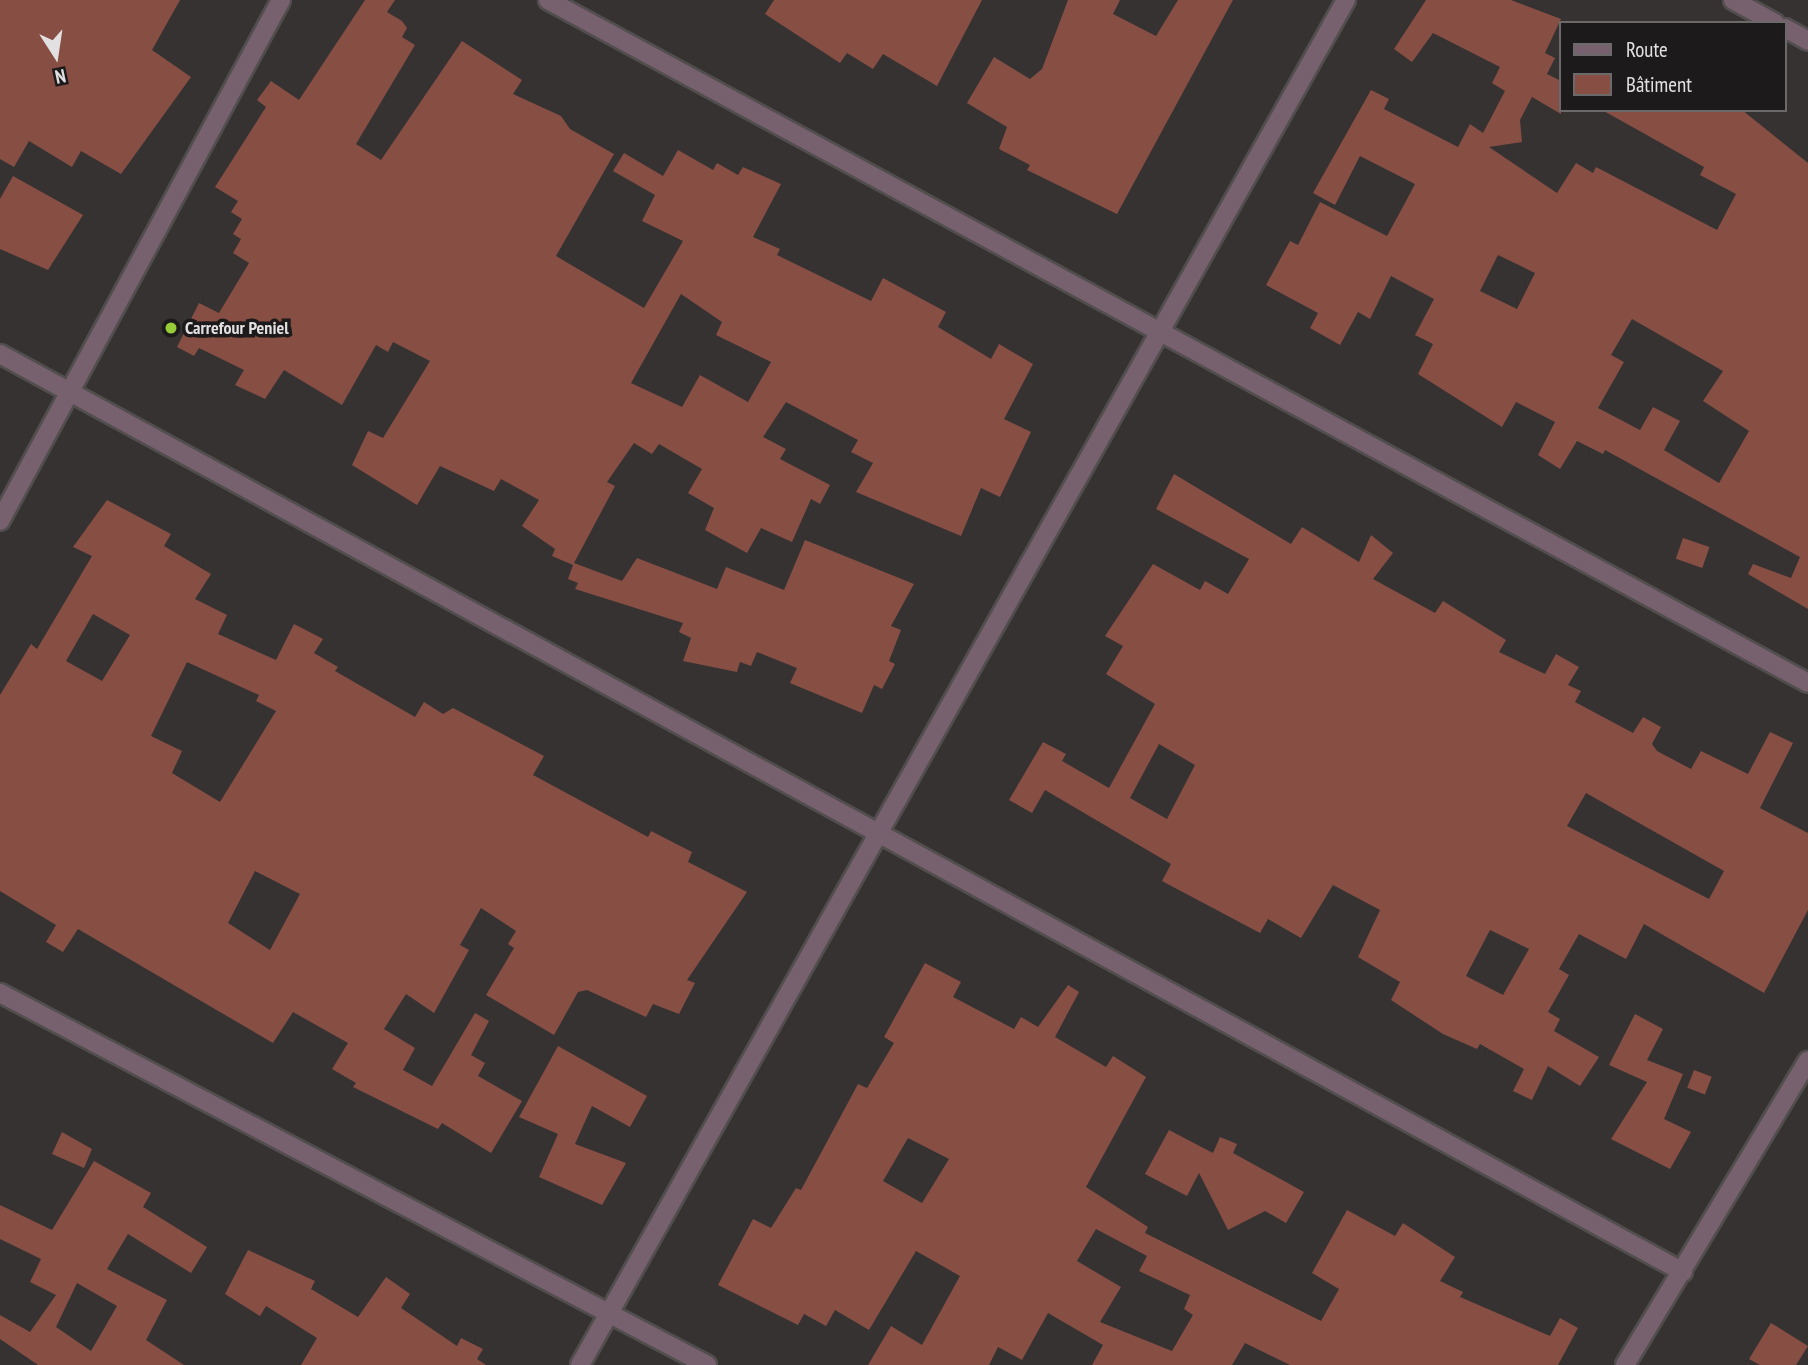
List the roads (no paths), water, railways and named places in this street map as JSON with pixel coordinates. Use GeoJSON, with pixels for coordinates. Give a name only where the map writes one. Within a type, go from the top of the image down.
{"type":"FeatureCollection","features":[{"type":"Feature","properties":{"kind":"street"},"geometry":{"type":"LineString","coordinates":[[0,521],[281,0]]}},
{"type":"Feature","properties":{"kind":"street"},"geometry":{"type":"LineString","coordinates":[[548,0],[1808,683]]}},
{"type":"Feature","properties":{"kind":"street"},"geometry":{"type":"LineString","coordinates":[[580,1365],[876,832],[1346,0]]}},
{"type":"Feature","properties":{"kind":"street"},"geometry":{"type":"LineString","coordinates":[[1733,0],[1771,21]]}},
{"type":"Feature","properties":{"kind":"street"},"geometry":{"type":"LineString","coordinates":[[1787,30],[1808,41]]}},
{"type":"Feature","properties":{"kind":"street"},"geometry":{"type":"LineString","coordinates":[[0,354],[1683,1272]]}},
{"type":"Feature","properties":{"kind":"street"},"geometry":{"type":"LineString","coordinates":[[0,993],[707,1365]]}},
{"type":"Feature","properties":{"kind":"street"},"geometry":{"type":"LineString","coordinates":[[1625,1365],[1808,1061]]}},
{"type":"Feature","properties":{"kind":"place","name":"Carrefour Peniel"},"geometry":{"type":"Point","coordinates":[171,328]}}]}
